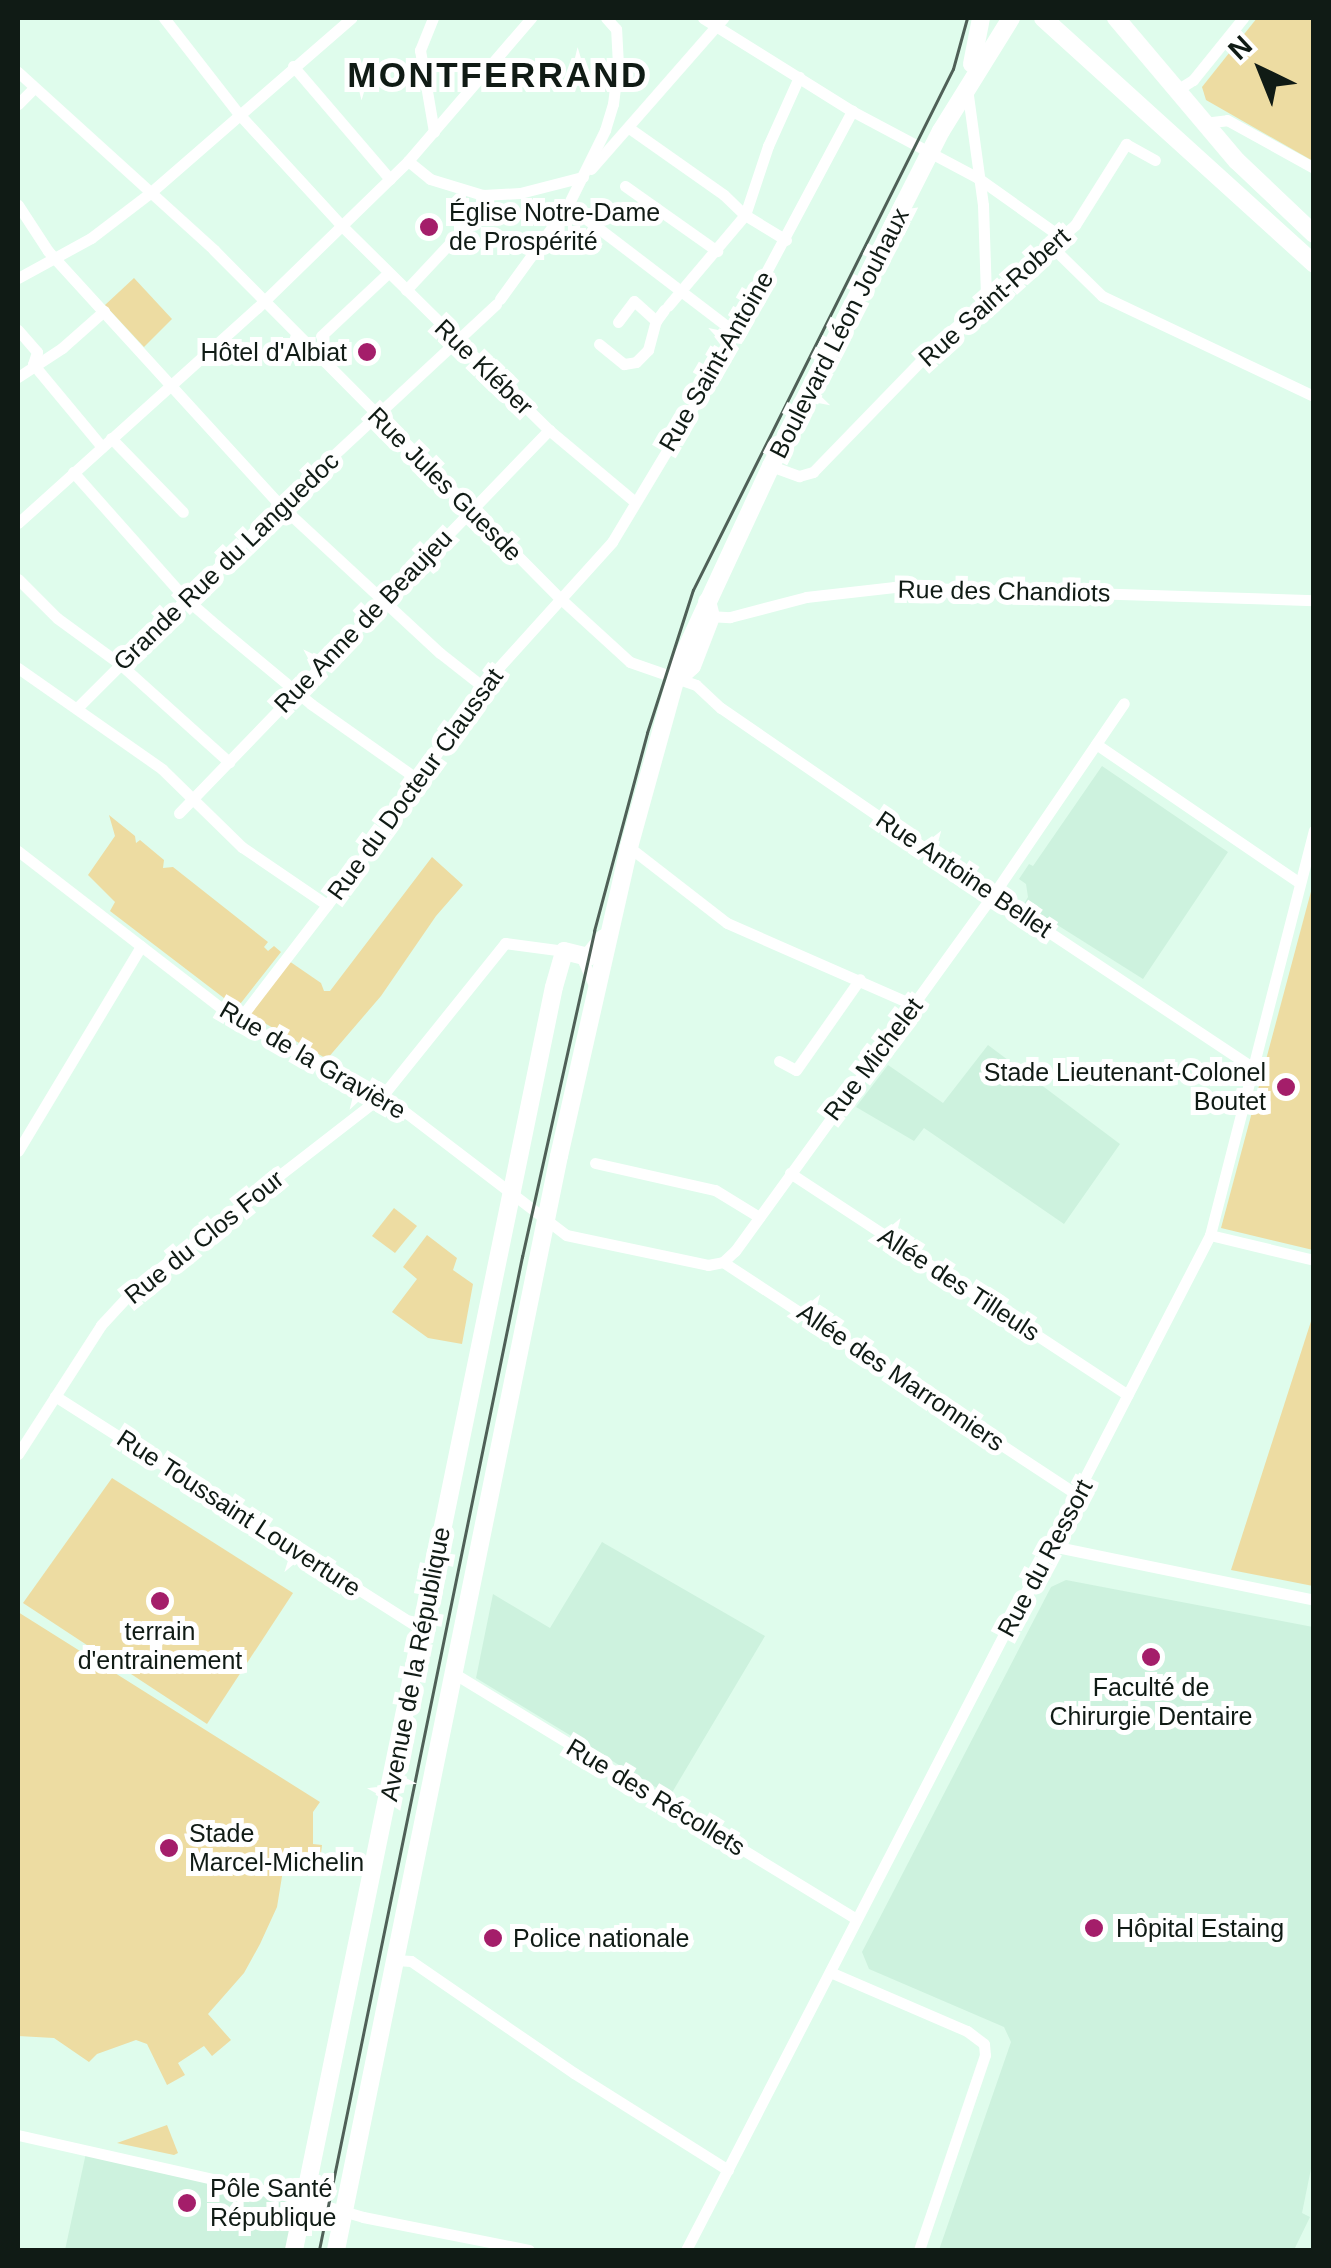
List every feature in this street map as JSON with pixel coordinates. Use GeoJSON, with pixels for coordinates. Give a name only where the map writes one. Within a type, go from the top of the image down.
{"type":"FeatureCollection","features":[{"type":"Feature","properties":{"kind":"main road","name":"Boulevard Léon Jouhaux"},"geometry":{"type":"LineString","coordinates":[[966,84],[981,18]]}},
{"type":"Feature","properties":{"kind":"main road","name":"Boulevard Léon Jouhaux"},"geometry":{"type":"LineString","coordinates":[[678,678],[771,466],[922,150],[1012,18]]}},
{"type":"Feature","properties":{"kind":"main road"},"geometry":{"type":"LineString","coordinates":[[1043,18],[1314,264]]}},
{"type":"Feature","properties":{"kind":"main road"},"geometry":{"type":"LineString","coordinates":[[1116,18],[1204,123],[1314,234]]}},
{"type":"Feature","properties":{"kind":"main road","name":"Avenue de la République"},"geometry":{"type":"LineString","coordinates":[[336,2250],[337,2208],[396,1960],[609,929],[678,678]]}},
{"type":"Feature","properties":{"kind":"main road"},"geometry":{"type":"LineString","coordinates":[[573,953],[588,957],[609,929]]}},
{"type":"Feature","properties":{"kind":"main road","name":"Avenue de la République"},"geometry":{"type":"LineString","coordinates":[[294,2250],[513,1196],[573,953]]}},
{"type":"Feature","properties":{"kind":"street","name":"Rue Kléber"},"geometry":{"type":"LineString","coordinates":[[164,18],[238,113],[341,225],[549,430],[634,501]]}},
{"type":"Feature","properties":{"kind":"street"},"geometry":{"type":"LineString","coordinates":[[18,278],[91,238],[150,193],[351,18]]}},
{"type":"Feature","properties":{"kind":"street"},"geometry":{"type":"LineString","coordinates":[[433,18],[420,50],[434,132]]}},
{"type":"Feature","properties":{"kind":"street"},"geometry":{"type":"LineString","coordinates":[[18,523],[264,301],[408,162],[531,18]]}},
{"type":"Feature","properties":{"kind":"street"},"geometry":{"type":"LineString","coordinates":[[582,177],[614,104],[616,29],[607,18]]}},
{"type":"Feature","properties":{"kind":"street"},"geometry":{"type":"LineString","coordinates":[[702,18],[720,22],[852,111],[978,178],[1056,241],[1080,279],[1102,296],[1314,396]]}},
{"type":"Feature","properties":{"kind":"street"},"geometry":{"type":"LineString","coordinates":[[1177,90],[1193,80],[1243,18]]}},
{"type":"Feature","properties":{"kind":"street"},"geometry":{"type":"LineString","coordinates":[[408,162],[430,179],[483,195],[520,192],[582,177],[630,128],[720,22]]}},
{"type":"Feature","properties":{"kind":"street"},"geometry":{"type":"LineString","coordinates":[[293,66],[390,179]]}},
{"type":"Feature","properties":{"kind":"street","name":"Rue Jules Guesde"},"geometry":{"type":"LineString","coordinates":[[18,72],[264,301],[562,600],[630,662]]}},
{"type":"Feature","properties":{"kind":"street"},"geometry":{"type":"LineString","coordinates":[[600,344],[624,364],[636,362],[648,350],[656,321],[745,216],[762,161],[798,76]]}},
{"type":"Feature","properties":{"kind":"street"},"geometry":{"type":"LineString","coordinates":[[966,84],[978,178],[986,298]]}},
{"type":"Feature","properties":{"kind":"street"},"geometry":{"type":"LineString","coordinates":[[18,104],[33,88]]}},
{"type":"Feature","properties":{"kind":"street","name":"Rue Saint-Antoine"},"geometry":{"type":"LineString","coordinates":[[562,600],[612,542],[735,332],[852,111]]}},
{"type":"Feature","properties":{"kind":"street"},"geometry":{"type":"LineString","coordinates":[[1204,123],[1227,120],[1314,168]]}},
{"type":"Feature","properties":{"kind":"street"},"geometry":{"type":"LineString","coordinates":[[630,128],[724,194],[745,216],[786,240]]}},
{"type":"Feature","properties":{"kind":"street","name":"Rue Saint-Robert"},"geometry":{"type":"LineString","coordinates":[[771,466],[806,477],[986,298],[1056,241],[1098,192],[1126,144],[1155,160]]}},
{"type":"Feature","properties":{"kind":"street","name":"Grande Rue du Languedoc"},"geometry":{"type":"LineString","coordinates":[[77,708],[280,505],[459,343],[498,301],[568,205],[582,177]]}},
{"type":"Feature","properties":{"kind":"street"},"geometry":{"type":"LineString","coordinates":[[624,186],[717,250]]}},
{"type":"Feature","properties":{"kind":"street"},"geometry":{"type":"LineString","coordinates":[[406,290],[478,212],[483,195]]}},
{"type":"Feature","properties":{"kind":"street"},"geometry":{"type":"LineString","coordinates":[[18,205],[55,258],[280,505],[482,686]]}},
{"type":"Feature","properties":{"kind":"street"},"geometry":{"type":"LineString","coordinates":[[568,205],[735,332]]}},
{"type":"Feature","properties":{"kind":"street"},"geometry":{"type":"LineString","coordinates":[[321,336],[388,272]]}},
{"type":"Feature","properties":{"kind":"street"},"geometry":{"type":"LineString","coordinates":[[618,322],[634,302],[656,321]]}},
{"type":"Feature","properties":{"kind":"street"},"geometry":{"type":"LineString","coordinates":[[18,376],[64,346],[104,311]]}},
{"type":"Feature","properties":{"kind":"street"},"geometry":{"type":"LineString","coordinates":[[18,330],[36,352],[33,364]]}},
{"type":"Feature","properties":{"kind":"street"},"geometry":{"type":"LineString","coordinates":[[33,364],[106,442],[183,512]]}},
{"type":"Feature","properties":{"kind":"street","name":"Rue Anne de Beaujeu"},"geometry":{"type":"LineString","coordinates":[[179,813],[549,430]]}},
{"type":"Feature","properties":{"kind":"street"},"geometry":{"type":"LineString","coordinates":[[73,472],[186,598],[311,704],[420,781]]}},
{"type":"Feature","properties":{"kind":"street"},"geometry":{"type":"LineString","coordinates":[[18,579],[57,618],[120,664],[229,762]]}},
{"type":"Feature","properties":{"kind":"street","name":"Rue des Chandiots"},"geometry":{"type":"LineString","coordinates":[[708,604],[730,617],[806,597],[894,587],[1314,600]]}},
{"type":"Feature","properties":{"kind":"street","name":"Rue du Docteur Claussat"},"geometry":{"type":"LineString","coordinates":[[238,1020],[420,781],[482,686],[562,600]]}},
{"type":"Feature","properties":{"kind":"street","name":"Rue Antoine Bellet"},"geometry":{"type":"LineString","coordinates":[[630,662],[696,685],[726,711],[1252,1067]]}},
{"type":"Feature","properties":{"kind":"street"},"geometry":{"type":"LineString","coordinates":[[18,668],[162,769],[242,848],[327,904]]}},
{"type":"Feature","properties":{"kind":"street","name":"Rue Michelet"},"geometry":{"type":"LineString","coordinates":[[723,1262],[994,895],[1124,703]]}},
{"type":"Feature","properties":{"kind":"street"},"geometry":{"type":"LineString","coordinates":[[1096,744],[1298,882]]}},
{"type":"Feature","properties":{"kind":"street","name":"Rue du Ressort"},"geometry":{"type":"LineString","coordinates":[[686,2250],[1210,1235],[1314,830]]}},
{"type":"Feature","properties":{"kind":"street"},"geometry":{"type":"LineString","coordinates":[[629,847],[726,923],[914,1005]]}},
{"type":"Feature","properties":{"kind":"street","name":"Rue de la Gravière"},"geometry":{"type":"LineString","coordinates":[[18,851],[238,1020],[309,1061],[383,1095],[513,1196]]}},
{"type":"Feature","properties":{"kind":"street","name":"Rue du Clos Four"},"geometry":{"type":"LineString","coordinates":[[18,1454],[101,1325],[138,1285],[383,1095],[505,944],[573,953]]}},
{"type":"Feature","properties":{"kind":"street"},"geometry":{"type":"LineString","coordinates":[[18,1151],[141,946]]}},
{"type":"Feature","properties":{"kind":"street"},"geometry":{"type":"LineString","coordinates":[[573,953],[597,994]]}},
{"type":"Feature","properties":{"kind":"street"},"geometry":{"type":"LineString","coordinates":[[779,1061],[796,1070],[860,979]]}},
{"type":"Feature","properties":{"kind":"street"},"geometry":{"type":"LineString","coordinates":[[595,1163],[715,1190],[759,1217]]}},
{"type":"Feature","properties":{"kind":"street","name":"Allée des Tilleuls"},"geometry":{"type":"LineString","coordinates":[[790,1173],[1128,1395]]}},
{"type":"Feature","properties":{"kind":"street"},"geometry":{"type":"LineString","coordinates":[[513,1196],[566,1235],[708,1264],[723,1262]]}},
{"type":"Feature","properties":{"kind":"street"},"geometry":{"type":"LineString","coordinates":[[1210,1235],[1314,1260]]}},
{"type":"Feature","properties":{"kind":"street","name":"Allée des Marronniers"},"geometry":{"type":"LineString","coordinates":[[723,1262],[1078,1496]]}},
{"type":"Feature","properties":{"kind":"street","name":"Rue Toussaint Louverture"},"geometry":{"type":"LineString","coordinates":[[55,1396],[422,1630]]}},
{"type":"Feature","properties":{"kind":"street"},"geometry":{"type":"LineString","coordinates":[[1052,1546],[1314,1600]]}},
{"type":"Feature","properties":{"kind":"street","name":"Rue des Récollets"},"geometry":{"type":"LineString","coordinates":[[455,1674],[856,1919]]}},
{"type":"Feature","properties":{"kind":"street"},"geometry":{"type":"LineString","coordinates":[[396,1960],[411,1961],[574,2073],[728,2170]]}},
{"type":"Feature","properties":{"kind":"street"},"geometry":{"type":"LineString","coordinates":[[830,1972],[967,2030],[984,2044],[985,2055],[919,2250]]}},
{"type":"Feature","properties":{"kind":"street"},"geometry":{"type":"LineString","coordinates":[[18,2135],[529,2250]]}},
{"type":"Feature","properties":{"kind":"shaded area"},"geometry":{"type":"Polygon","coordinates":[[[1257,18],[1313,18],[1313,161],[1206,100],[1202,87],[1257,18]]]}},
{"type":"Feature","properties":{"kind":"shaded area"},"geometry":{"type":"Polygon","coordinates":[[[134,278],[172,319],[144,347],[105,305],[134,278]]]}},
{"type":"Feature","properties":{"kind":"shaded area"},"geometry":{"type":"Polygon","coordinates":[[[1102,766],[1228,852],[1143,979],[1024,904],[1028,897],[1026,884],[1019,879],[1029,864],[1033,866],[1102,766]]]}},
{"type":"Feature","properties":{"kind":"shaded area"},"geometry":{"type":"Polygon","coordinates":[[[109,815],[135,836],[136,843],[140,840],[164,860],[163,868],[173,867],[268,942],[264,947],[268,951],[274,946],[281,952],[237,1008],[110,911],[115,902],[88,875],[115,836],[109,815]]]}},
{"type":"Feature","properties":{"kind":"shaded area"},"geometry":{"type":"Polygon","coordinates":[[[432,857],[463,885],[436,916],[381,996],[327,1059],[249,1014],[289,961],[321,983],[324,991],[330,991],[432,857]]]}},
{"type":"Feature","properties":{"kind":"shaded area","name":"Stade Lieutenant-Colonel Boutet"},"geometry":{"type":"Polygon","coordinates":[[[1313,884],[1313,1250],[1221,1228],[1313,884]]]}},
{"type":"Feature","properties":{"kind":"shaded area"},"geometry":{"type":"Polygon","coordinates":[[[988,1045],[1120,1144],[1064,1224],[924,1128],[914,1141],[856,1107],[888,1065],[943,1103],[988,1045]]]}},
{"type":"Feature","properties":{"kind":"shaded area"},"geometry":{"type":"Polygon","coordinates":[[[394,1208],[417,1226],[395,1253],[372,1236],[394,1208]]]}},
{"type":"Feature","properties":{"kind":"shaded area"},"geometry":{"type":"Polygon","coordinates":[[[427,1235],[457,1258],[453,1270],[473,1284],[462,1344],[428,1338],[392,1312],[417,1279],[403,1267],[427,1235]]]}},
{"type":"Feature","properties":{"kind":"shaded area"},"geometry":{"type":"Polygon","coordinates":[[[1313,1315],[1313,1586],[1231,1570],[1313,1315]]]}},
{"type":"Feature","properties":{"kind":"shaded area"},"geometry":{"type":"Polygon","coordinates":[[[112,1478],[293,1593],[207,1724],[23,1603],[112,1478]]]}},
{"type":"Feature","properties":{"kind":"shaded area"},"geometry":{"type":"Polygon","coordinates":[[[602,1542],[765,1636],[670,1796],[476,1678],[493,1594],[550,1628],[602,1542]]]}},
{"type":"Feature","properties":{"kind":"shaded area","name":"Hôpital Estaing"},"geometry":{"type":"Polygon","coordinates":[[[1066,1580],[1313,1627],[1314,2154],[1302,2213],[1310,2217],[1294,2250],[939,2250],[1011,2042],[1004,2027],[869,1969],[862,1952],[1051,1587],[1066,1580]]]}},
{"type":"Feature","properties":{"kind":"shaded area","name":"Stade Marcel-Michelin"},"geometry":{"type":"Polygon","coordinates":[[[18,1612],[320,1802],[313,1812],[313,1844],[322,1845],[321,1853],[286,1852],[277,1907],[260,1944],[244,1973],[208,2014],[231,2040],[212,2056],[204,2046],[178,2063],[185,2075],[167,2085],[147,2044],[136,2040],[97,2054],[89,2062],[54,2038],[18,2036],[18,1612]]]}},
{"type":"Feature","properties":{"kind":"shaded area"},"geometry":{"type":"Polygon","coordinates":[[[167,2125],[178,2153],[174,2155],[117,2143],[167,2125]]]}},
{"type":"Feature","properties":{"kind":"shaded area","name":"Pôle Santé République"},"geometry":{"type":"Polygon","coordinates":[[[86,2153],[296,2199],[292,2250],[65,2250],[86,2153]]]}},
{"type":"Feature","properties":{"kind":"tram line"},"geometry":{"type":"LineString","coordinates":[[319,2250],[522,1257],[594,931],[647,733],[693,590],[953,69],[967,18]]}},
{"type":"Feature","properties":{"kind":"place","name":"Église Notre-Dame de Prospérité"},"geometry":{"type":"Point","coordinates":[429,227]}},
{"type":"Feature","properties":{"kind":"place","name":"Hôtel d'Albiat"},"geometry":{"type":"Point","coordinates":[367,352]}},
{"type":"Feature","properties":{"kind":"place","name":"Stade Lieutenant-Colonel Boutet"},"geometry":{"type":"Point","coordinates":[1286,1087]}},
{"type":"Feature","properties":{"kind":"place","name":"terrain d'entrainement"},"geometry":{"type":"Point","coordinates":[160,1601]}},
{"type":"Feature","properties":{"kind":"place","name":"Faculté de Chirurgie Dentaire"},"geometry":{"type":"Point","coordinates":[1151,1657]}},
{"type":"Feature","properties":{"kind":"place","name":"Stade Marcel-Michelin"},"geometry":{"type":"Point","coordinates":[169,1848]}},
{"type":"Feature","properties":{"kind":"place","name":"Hôpital Estaing"},"geometry":{"type":"Point","coordinates":[1094,1928]}},
{"type":"Feature","properties":{"kind":"place","name":"Police nationale"},"geometry":{"type":"Point","coordinates":[493,1938]}},
{"type":"Feature","properties":{"kind":"place","name":"Pôle Santé République"},"geometry":{"type":"Point","coordinates":[187,2203]}},
{"type":"Feature","properties":{"kind":"district","name":"MONTFERRAND"},"geometry":{"type":"Point","coordinates":[498,75]}}]}
